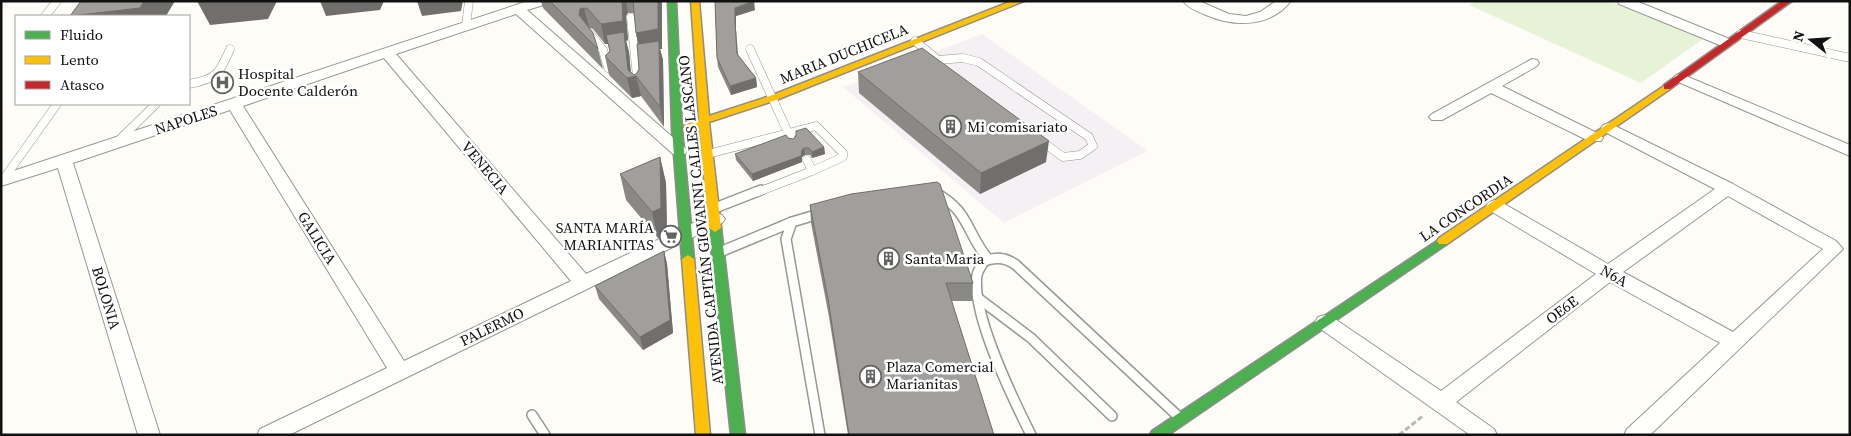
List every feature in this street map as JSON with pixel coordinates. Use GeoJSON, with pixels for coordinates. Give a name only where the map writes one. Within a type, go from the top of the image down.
{"type":"FeatureCollection","features":[{"type":"Feature","properties":{"kind":"main road","name":"AVENIDA CAPITÁN GIOVANNI CALLES LASCANO"},"geometry":{"type":"LineString","coordinates":[[672,1],[669,54],[687,233],[703,435]]}},
{"type":"Feature","properties":{"kind":"main road","name":"AVENIDA CAPITÁN GIOVANNI CALLES LASCANO"},"geometry":{"type":"LineString","coordinates":[[695,1],[704,122],[738,435]]}},
{"type":"Feature","properties":{"kind":"main road","name":"MARIA DUCHICELA"},"geometry":{"type":"LineString","coordinates":[[677,129],[704,122],[773,98],[1020,1]]}},
{"type":"Feature","properties":{"kind":"main road","name":"LA CONCORDIA"},"geometry":{"type":"LineString","coordinates":[[1157,435],[1602,133],[1788,1]]}},
{"type":"Feature","properties":{"kind":"street","name":"NAPOLES"},"geometry":{"type":"LineString","coordinates":[[2,181],[542,1]]}},
{"type":"Feature","properties":{"kind":"street"},"geometry":{"type":"LineString","coordinates":[[1190,1],[1222,18],[1243,20],[1264,16],[1285,1]]}},
{"type":"Feature","properties":{"kind":"street"},"geometry":{"type":"LineString","coordinates":[[1624,1],[1727,43]]}},
{"type":"Feature","properties":{"kind":"street"},"geometry":{"type":"LineString","coordinates":[[518,9],[679,151]]}},
{"type":"Feature","properties":{"kind":"street","name":"VENECIA"},"geometry":{"type":"LineString","coordinates":[[387,53],[583,282]]}},
{"type":"Feature","properties":{"kind":"street"},"geometry":{"type":"LineString","coordinates":[[1437,117],[1532,63]]}},
{"type":"Feature","properties":{"kind":"street"},"geometry":{"type":"LineString","coordinates":[[1680,78],[1850,152]]}},
{"type":"Feature","properties":{"kind":"street"},"geometry":{"type":"LineString","coordinates":[[1491,87],[1727,188],[1830,245],[1833,251],[1635,435]]}},
{"type":"Feature","properties":{"kind":"street","name":"GALICIA"},"geometry":{"type":"LineString","coordinates":[[234,104],[400,372]]}},
{"type":"Feature","properties":{"kind":"street","name":"BOLONIA"},"geometry":{"type":"LineString","coordinates":[[64,160],[149,435]]}},
{"type":"Feature","properties":{"kind":"street","name":"OE6E"},"geometry":{"type":"LineString","coordinates":[[1442,402],[1609,273],[1727,188]]}},
{"type":"Feature","properties":{"kind":"street","name":"N6A"},"geometry":{"type":"LineString","coordinates":[[1495,206],[1609,273],[1735,342]]}},
{"type":"Feature","properties":{"kind":"street","name":"PALERMO"},"geometry":{"type":"LineString","coordinates":[[268,435],[687,233],[715,214]]}},
{"type":"Feature","properties":{"kind":"street"},"geometry":{"type":"LineString","coordinates":[[1325,322],[1442,402],[1486,435]]}},
{"type":"Feature","properties":{"kind":"lane"},"geometry":{"type":"LineString","coordinates":[[46,15],[57,1]]}},
{"type":"Feature","properties":{"kind":"lane"},"geometry":{"type":"LineString","coordinates":[[466,26],[469,1]]}},
{"type":"Feature","properties":{"kind":"lane"},"geometry":{"type":"LineString","coordinates":[[631,18],[630,45],[635,58],[638,88]]}},
{"type":"Feature","properties":{"kind":"lane"},"geometry":{"type":"LineString","coordinates":[[589,33],[607,50],[609,70]]}},
{"type":"Feature","properties":{"kind":"lane"},"geometry":{"type":"LineString","coordinates":[[1740,34],[1850,58]]}},
{"type":"Feature","properties":{"kind":"lane"},"geometry":{"type":"LineString","coordinates":[[915,41],[946,66]]}},
{"type":"Feature","properties":{"kind":"lane"},"geometry":{"type":"LineString","coordinates":[[750,49],[790,136]]}},
{"type":"Feature","properties":{"kind":"lane"},"geometry":{"type":"LineString","coordinates":[[190,84],[218,77],[230,50]]}},
{"type":"Feature","properties":{"kind":"lane"},"geometry":{"type":"LineString","coordinates":[[635,58],[645,57]]}},
{"type":"Feature","properties":{"kind":"lane"},"geometry":{"type":"LineString","coordinates":[[938,60],[963,58],[980,62],[1089,137],[1094,146],[1080,155],[1063,157],[1031,133]]}},
{"type":"Feature","properties":{"kind":"lane"},"geometry":{"type":"LineString","coordinates":[[2,181],[56,105]]}},
{"type":"Feature","properties":{"kind":"lane"},"geometry":{"type":"LineString","coordinates":[[115,144],[155,105]]}},
{"type":"Feature","properties":{"kind":"lane"},"geometry":{"type":"LineString","coordinates":[[708,154],[790,136],[816,126],[843,153],[843,157],[838,161],[715,214]]}},
{"type":"Feature","properties":{"kind":"lane"},"geometry":{"type":"LineString","coordinates":[[807,160],[812,171]]}},
{"type":"Feature","properties":{"kind":"lane"},"geometry":{"type":"LineString","coordinates":[[926,189],[942,195],[958,206],[964,215],[971,235],[988,259]]}},
{"type":"Feature","properties":{"kind":"lane"},"geometry":{"type":"LineString","coordinates":[[719,252],[792,222],[828,211]]}},
{"type":"Feature","properties":{"kind":"lane"},"geometry":{"type":"LineString","coordinates":[[792,222],[786,239],[820,435]]}},
{"type":"Feature","properties":{"kind":"lane"},"geometry":{"type":"LineString","coordinates":[[1031,435],[988,338],[978,298],[978,272],[981,263],[988,259],[999,257],[1010,261],[1046,291],[1181,419]]}},
{"type":"Feature","properties":{"kind":"lane"},"geometry":{"type":"LineString","coordinates":[[978,298],[1018,326],[1112,416]]}},
{"type":"Feature","properties":{"kind":"lane"},"geometry":{"type":"LineString","coordinates":[[532,414],[545,435]]}},
{"type":"Feature","properties":{"kind":"path"},"geometry":{"type":"LineString","coordinates":[[1399,435],[1442,402]]}},
{"type":"Feature","properties":{"kind":"shaded area"},"geometry":{"type":"Polygon","coordinates":[[[982,34],[1148,151],[1004,223],[843,87],[982,34]]]}},
{"type":"Feature","properties":{"kind":"green space"},"geometry":{"type":"Polygon","coordinates":[[[1476,1],[1609,1],[1703,39],[1641,83],[1469,5],[1476,1]]]}},
{"type":"Feature","properties":{"kind":"building"},"geometry":{"type":"Polygon","coordinates":[[[81,1],[144,1],[140,8],[71,15],[81,1]]]}},
{"type":"Feature","properties":{"kind":"building"},"geometry":{"type":"Polygon","coordinates":[[[550,1],[622,1],[623,21],[601,24],[588,9],[580,9],[579,15],[593,33],[598,49],[550,1]]]}},
{"type":"Feature","properties":{"kind":"building"},"geometry":{"type":"Polygon","coordinates":[[[633,1],[658,1],[658,29],[636,33],[633,1]]]}},
{"type":"Feature","properties":{"kind":"building"},"geometry":{"type":"Polygon","coordinates":[[[715,1],[754,1],[735,8],[735,22],[737,54],[756,78],[730,86],[717,58],[715,1]]]}},
{"type":"Feature","properties":{"kind":"building"},"geometry":{"type":"Polygon","coordinates":[[[624,32],[628,70],[634,75],[639,69],[637,44],[659,41],[660,107],[636,76],[627,78],[605,56],[610,51],[606,35],[624,32]]]}},
{"type":"Feature","properties":{"kind":"building","name":"Mi comisariato"},"geometry":{"type":"Polygon","coordinates":[[[922,48],[1049,141],[981,173],[858,72],[922,48]]]}},
{"type":"Feature","properties":{"kind":"building"},"geometry":{"type":"Polygon","coordinates":[[[806,128],[824,147],[812,152],[809,148],[804,148],[801,156],[752,174],[735,154],[786,135],[788,138],[793,139],[796,136],[796,131],[806,128]]]}},
{"type":"Feature","properties":{"kind":"building"},"geometry":{"type":"Polygon","coordinates":[[[660,157],[661,208],[652,212],[620,174],[660,157]]]}},
{"type":"Feature","properties":{"kind":"building"},"geometry":{"type":"Polygon","coordinates":[[[937,182],[940,184],[973,283],[946,283],[994,435],[849,435],[828,299],[810,205],[851,194],[937,182]]]}},
{"type":"Feature","properties":{"kind":"building"},"geometry":{"type":"Polygon","coordinates":[[[664,251],[670,320],[640,337],[595,286],[664,251]]]}},
{"type":"Feature","properties":{"kind":"traffic: fast"},"geometry":{"type":"LineString","coordinates":[[672,1],[677,129],[688,259]]}},
{"type":"Feature","properties":{"kind":"traffic: fast"},"geometry":{"type":"LineString","coordinates":[[715,228],[738,435]]}},
{"type":"Feature","properties":{"kind":"traffic: fast"},"geometry":{"type":"LineString","coordinates":[[1157,435],[1443,241]]}},
{"type":"Feature","properties":{"kind":"traffic: slow"},"geometry":{"type":"LineString","coordinates":[[695,1],[704,122],[715,228]]}},
{"type":"Feature","properties":{"kind":"traffic: slow"},"geometry":{"type":"LineString","coordinates":[[688,126],[773,98],[1020,1]]}},
{"type":"Feature","properties":{"kind":"traffic: slow"},"geometry":{"type":"LineString","coordinates":[[1443,241],[1667,87]]}},
{"type":"Feature","properties":{"kind":"traffic: slow"},"geometry":{"type":"LineString","coordinates":[[688,259],[703,435]]}},
{"type":"Feature","properties":{"kind":"traffic: jam"},"geometry":{"type":"LineString","coordinates":[[1667,87],[1788,1]]}},
{"type":"Feature","properties":{"kind":"place","name":"Hospital Docente Calderón"},"geometry":{"type":"Point","coordinates":[222,83]}},
{"type":"Feature","properties":{"kind":"place","name":"Mi comisariato"},"geometry":{"type":"Point","coordinates":[951,127]}},
{"type":"Feature","properties":{"kind":"place","name":"SANTA MARÍA MARIANITAS"},"geometry":{"type":"Point","coordinates":[670,237]}},
{"type":"Feature","properties":{"kind":"place","name":"Santa Maria"},"geometry":{"type":"Point","coordinates":[889,259]}},
{"type":"Feature","properties":{"kind":"place","name":"Plaza Comercial Marianitas"},"geometry":{"type":"Point","coordinates":[870,376]}}]}
